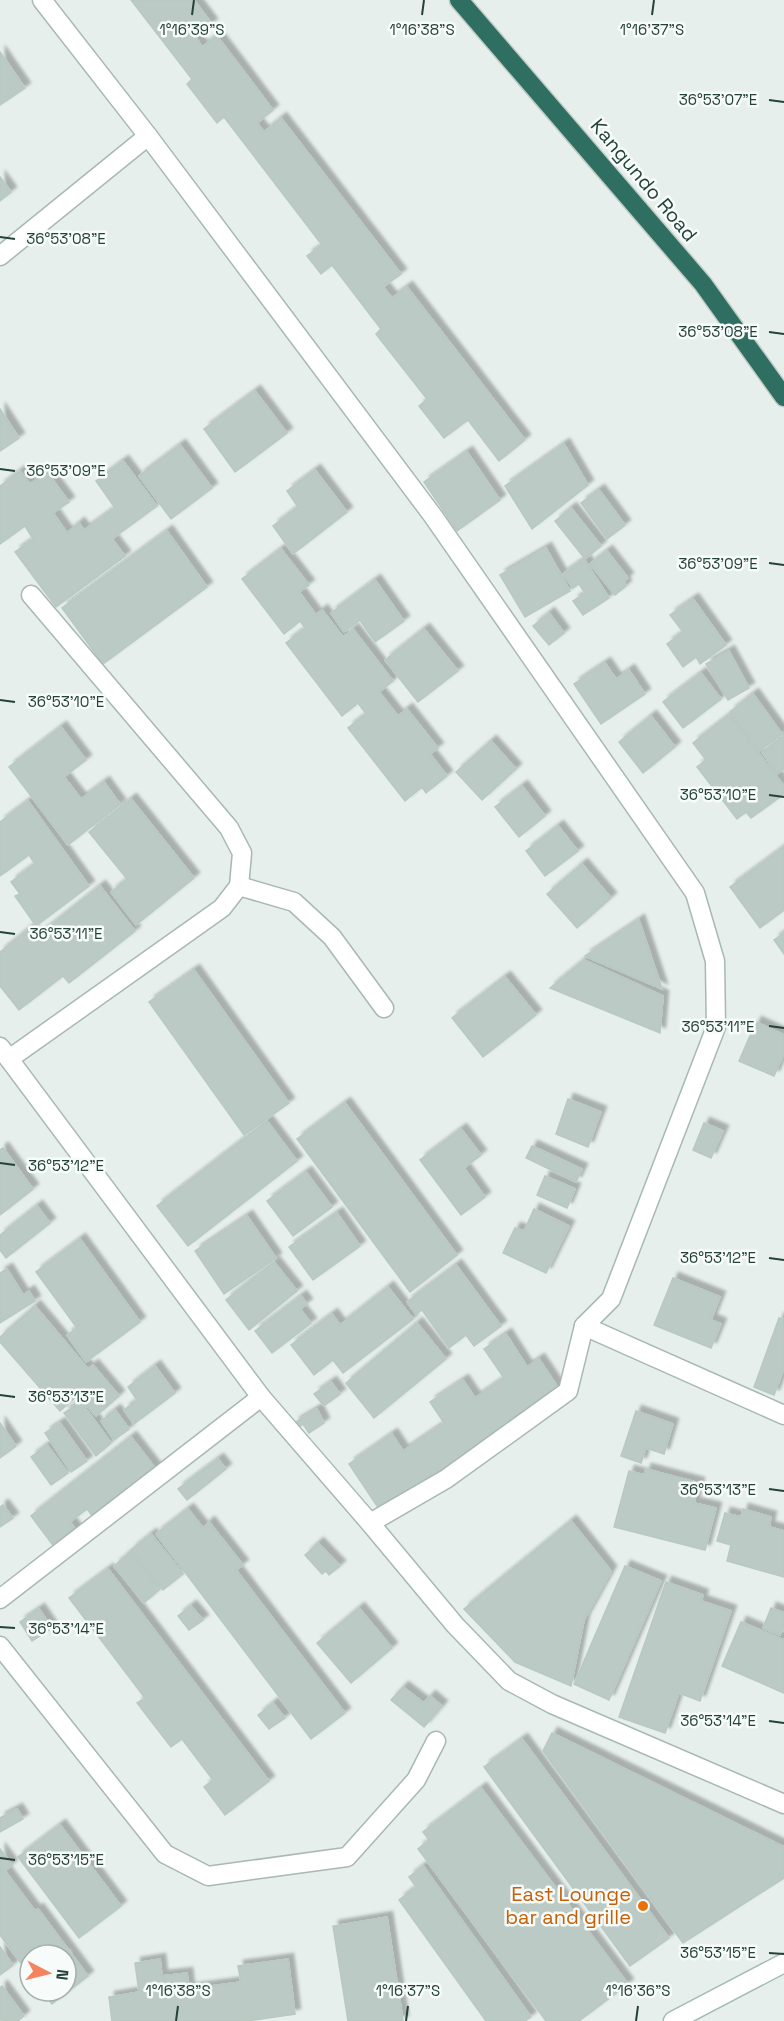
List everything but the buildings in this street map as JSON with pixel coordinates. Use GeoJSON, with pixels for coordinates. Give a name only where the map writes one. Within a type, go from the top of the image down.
{"type":"FeatureCollection","features":[{"type":"Feature","properties":{"kind":"highway","name":"Kangundo Road"},"geometry":{"type":"LineString","coordinates":[[459,0],[703,284],[784,397]]}},
{"type":"Feature","properties":{"kind":"street"},"geometry":{"type":"LineString","coordinates":[[42,0],[148,136],[433,516],[695,893],[716,961],[716,1028],[611,1299],[584,1326],[568,1391],[446,1479],[370,1523]]}},
{"type":"Feature","properties":{"kind":"street"},"geometry":{"type":"LineString","coordinates":[[0,256],[148,136]]}},
{"type":"Feature","properties":{"kind":"street"},"geometry":{"type":"LineString","coordinates":[[31,595],[229,828],[242,854],[239,886],[222,908],[5,1053],[261,1397],[455,1625],[509,1681],[563,1709],[784,1804]]}},
{"type":"Feature","properties":{"kind":"street"},"geometry":{"type":"LineString","coordinates":[[239,886],[294,902],[332,937],[384,1008]]}},
{"type":"Feature","properties":{"kind":"street"},"geometry":{"type":"LineString","coordinates":[[584,1326],[784,1415]]}},
{"type":"Feature","properties":{"kind":"street"},"geometry":{"type":"LineString","coordinates":[[0,1599],[261,1397]]}},
{"type":"Feature","properties":{"kind":"street"},"geometry":{"type":"LineString","coordinates":[[0,1646],[165,1854],[208,1876],[347,1857],[416,1780],[436,1741]]}},
{"type":"Feature","properties":{"kind":"street"},"geometry":{"type":"LineString","coordinates":[[673,2021],[784,1963]]}},
{"type":"Feature","properties":{"kind":"place","name":"East Lounge bar and grille"},"geometry":{"type":"Point","coordinates":[643,1906]}}]}
